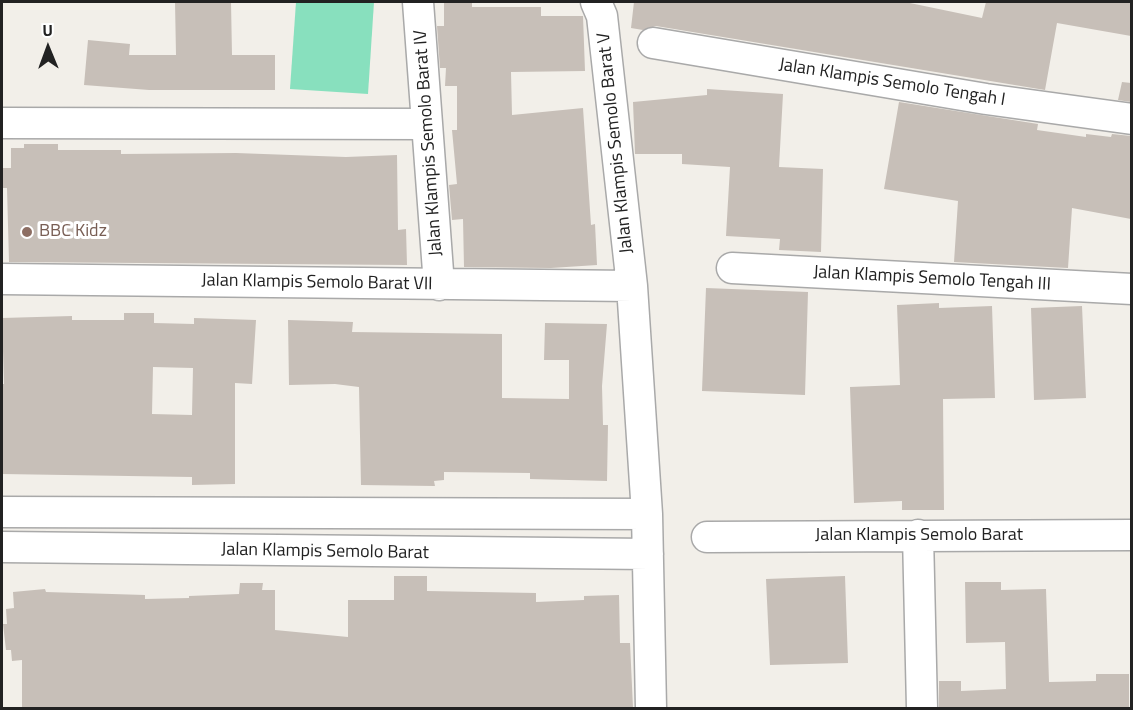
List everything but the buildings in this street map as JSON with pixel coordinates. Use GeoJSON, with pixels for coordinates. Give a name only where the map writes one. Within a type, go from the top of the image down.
{"type":"FeatureCollection","features":[{"type":"Feature","properties":{"kind":"street","name":"Jalan Klampis Semolo Barat IV"},"geometry":{"type":"LineString","coordinates":[[418,2],[439,285]]}},
{"type":"Feature","properties":{"kind":"street","name":"Jalan Klampis Semolo Barat V"},"geometry":{"type":"LineString","coordinates":[[596,2],[603,24],[632,286]]}},
{"type":"Feature","properties":{"kind":"street","name":"Jalan Klampis Semolo Tengah I"},"geometry":{"type":"LineString","coordinates":[[653,43],[986,99],[1131,119]]}},
{"type":"Feature","properties":{"kind":"street"},"geometry":{"type":"LineString","coordinates":[[2,123],[428,124]]}},
{"type":"Feature","properties":{"kind":"street","name":"Jalan Klampis Semolo Tengah III"},"geometry":{"type":"LineString","coordinates":[[732,268],[1131,290]]}},
{"type":"Feature","properties":{"kind":"street","name":"Jalan Klampis Semolo Barat VII"},"geometry":{"type":"LineString","coordinates":[[2,279],[632,286]]}},
{"type":"Feature","properties":{"kind":"street"},"geometry":{"type":"LineString","coordinates":[[632,286],[647,514],[651,708]]}},
{"type":"Feature","properties":{"kind":"street","name":"Jalan Klampis Semolo Barat"},"geometry":{"type":"LineString","coordinates":[[2,512],[647,514]]}},
{"type":"Feature","properties":{"kind":"street","name":"Jalan Klampis Semolo Barat"},"geometry":{"type":"LineString","coordinates":[[707,537],[1131,535]]}},
{"type":"Feature","properties":{"kind":"street"},"geometry":{"type":"LineString","coordinates":[[918,536],[922,708]]}},
{"type":"Feature","properties":{"kind":"street","name":"Jalan Klampis Semolo Barat"},"geometry":{"type":"LineString","coordinates":[[2,547],[648,554]]}},
{"type":"Feature","properties":{"kind":"green space"},"geometry":{"type":"Polygon","coordinates":[[[296,2],[374,2],[368,94],[290,89],[296,2]]]}},
{"type":"Feature","properties":{"kind":"place","name":"BBC Kidz"},"geometry":{"type":"Point","coordinates":[27,232]}}]}
